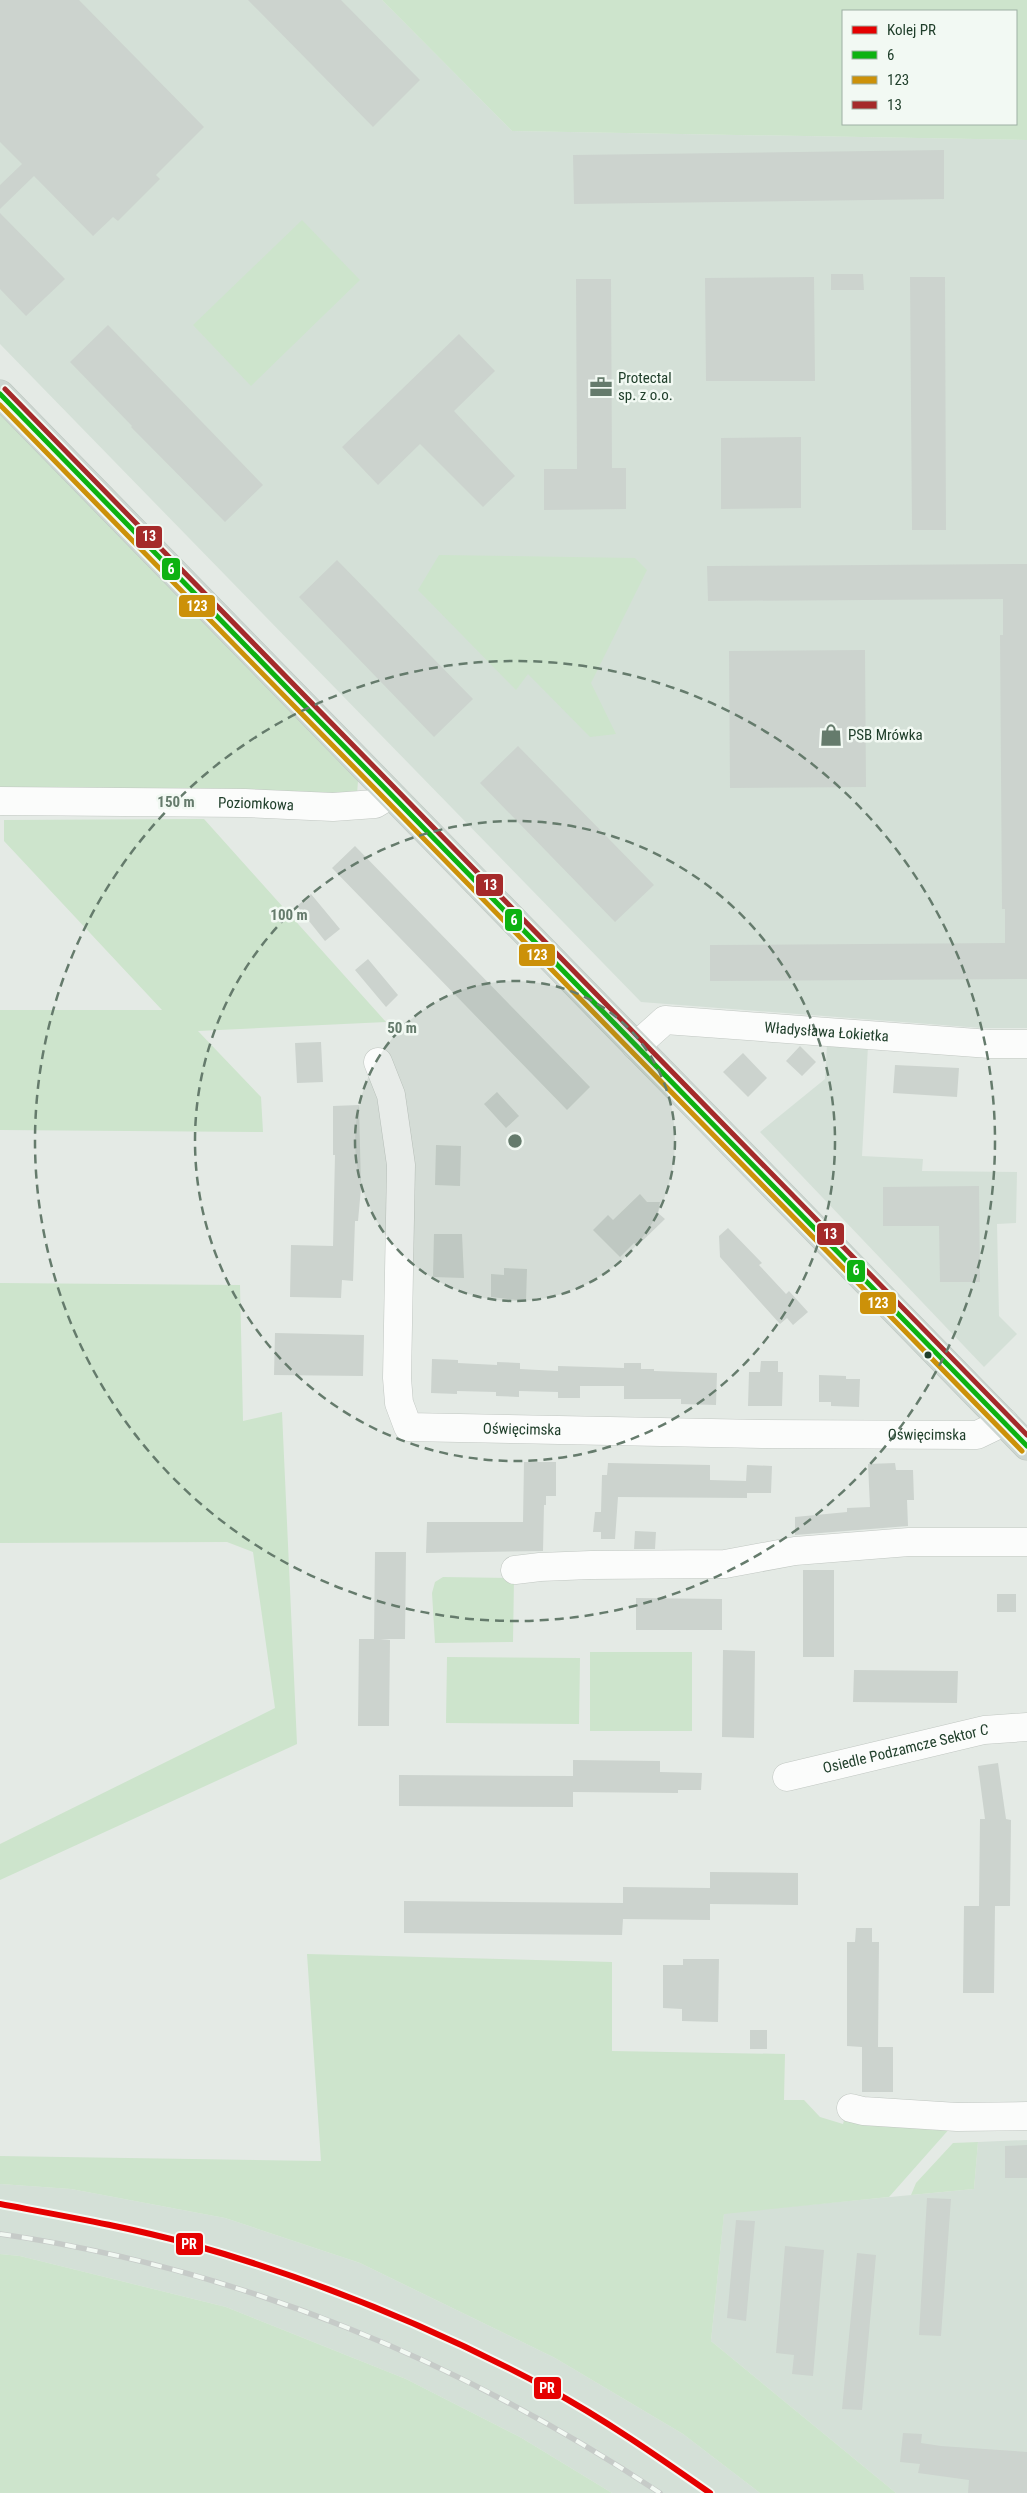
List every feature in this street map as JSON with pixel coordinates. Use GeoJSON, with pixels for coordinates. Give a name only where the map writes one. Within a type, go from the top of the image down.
{"type":"FeatureCollection","features":[{"type":"Feature","properties":{"kind":"main road"},"geometry":{"type":"LineString","coordinates":[[0,394],[1027,1446]]}},
{"type":"Feature","properties":{"kind":"street","name":"Poziomkowa"},"geometry":{"type":"LineString","coordinates":[[0,801],[246,803],[333,807],[376,804],[390,795]]}},
{"type":"Feature","properties":{"kind":"street","name":"Władysława Łokietka"},"geometry":{"type":"LineString","coordinates":[[636,1046],[665,1020],[990,1044],[1027,1044]]}},
{"type":"Feature","properties":{"kind":"street","name":"Oświęcimska"},"geometry":{"type":"LineString","coordinates":[[378,1062],[391,1095],[401,1165],[396,1378],[399,1403],[408,1427],[762,1434],[977,1435],[1004,1422]]}},
{"type":"Feature","properties":{"kind":"street"},"geometry":{"type":"LineString","coordinates":[[515,1570],[591,1565],[725,1564],[795,1551],[909,1542],[1027,1542]]}},
{"type":"Feature","properties":{"kind":"street","name":"Osiedle Podzamcze Sektor C"},"geometry":{"type":"LineString","coordinates":[[787,1777],[837,1763],[984,1730],[1027,1727]]}},
{"type":"Feature","properties":{"kind":"street"},"geometry":{"type":"LineString","coordinates":[[851,2108],[863,2111],[957,2117],[1027,2116]]}},
{"type":"Feature","properties":{"kind":"shaded area"},"geometry":{"type":"Polygon","coordinates":[[[0,0],[382,0],[512,131],[1027,140],[1027,1028],[981,1028],[641,1002],[0,344],[0,0]]]}},
{"type":"Feature","properties":{"kind":"shaded area"},"geometry":{"type":"Polygon","coordinates":[[[827,1044],[868,1046],[862,1156],[923,1159],[922,1171],[1017,1172],[1016,1223],[997,1224],[999,1316],[1017,1334],[984,1367],[760,1132],[825,1079],[827,1044]]]}},
{"type":"Feature","properties":{"kind":"shaded area"},"geometry":{"type":"Polygon","coordinates":[[[1027,2140],[1027,2493],[896,2493],[711,2341],[724,2213],[974,2189],[978,2142],[1027,2140]]]}},
{"type":"Feature","properties":{"kind":"shaded area"},"geometry":{"type":"Polygon","coordinates":[[[0,2184],[71,2189],[225,2218],[360,2263],[555,2358],[683,2434],[760,2493],[612,2493],[520,2437],[406,2379],[226,2307],[20,2256],[0,2254],[0,2184]]]}},
{"type":"Feature","properties":{"kind":"green space"},"geometry":{"type":"Polygon","coordinates":[[[382,0],[1027,0],[1027,140],[512,131],[382,0]]]}},
{"type":"Feature","properties":{"kind":"green space"},"geometry":{"type":"Polygon","coordinates":[[[302,220],[360,280],[251,386],[193,325],[302,220]]]}},
{"type":"Feature","properties":{"kind":"green space"},"geometry":{"type":"Polygon","coordinates":[[[0,414],[358,781],[357,794],[0,794],[0,414]]]}},
{"type":"Feature","properties":{"kind":"green space"},"geometry":{"type":"Polygon","coordinates":[[[439,555],[635,558],[647,570],[591,683],[616,734],[590,737],[528,674],[516,690],[418,590],[439,555]]]}},
{"type":"Feature","properties":{"kind":"green space"},"geometry":{"type":"Polygon","coordinates":[[[204,819],[386,1022],[198,1031],[261,1097],[263,1132],[0,1130],[0,1010],[162,1010],[4,841],[4,820],[204,819]]]}},
{"type":"Feature","properties":{"kind":"green space"},"geometry":{"type":"Polygon","coordinates":[[[0,1283],[240,1285],[243,1421],[282,1412],[297,1744],[0,1880],[0,1844],[275,1708],[253,1552],[227,1542],[0,1543],[0,1283]]]}},
{"type":"Feature","properties":{"kind":"green space"},"geometry":{"type":"Polygon","coordinates":[[[443,1577],[514,1578],[513,1642],[435,1643],[432,1593],[435,1582],[443,1577]]]}},
{"type":"Feature","properties":{"kind":"green space"},"geometry":{"type":"Polygon","coordinates":[[[590,1652],[692,1652],[692,1731],[590,1731],[590,1652]]]}},
{"type":"Feature","properties":{"kind":"green space"},"geometry":{"type":"Polygon","coordinates":[[[447,1657],[580,1658],[579,1724],[446,1723],[447,1657]]]}},
{"type":"Feature","properties":{"kind":"green space"},"geometry":{"type":"Polygon","coordinates":[[[307,1954],[612,1962],[612,2051],[785,2054],[784,2100],[804,2100],[820,2117],[843,2124],[845,2117],[951,2127],[889,2197],[724,2214],[711,2341],[896,2493],[760,2493],[683,2434],[555,2358],[360,2263],[225,2218],[71,2189],[0,2184],[0,2156],[321,2161],[307,1954]]]}},
{"type":"Feature","properties":{"kind":"green space"},"geometry":{"type":"Polygon","coordinates":[[[978,2142],[974,2189],[911,2195],[916,2183],[953,2143],[978,2142]]]}},
{"type":"Feature","properties":{"kind":"green space"},"geometry":{"type":"Polygon","coordinates":[[[0,2254],[20,2256],[226,2307],[406,2379],[520,2437],[612,2493],[0,2493],[0,2254]]]}},
{"type":"Feature","properties":{"kind":"building"},"geometry":{"type":"Polygon","coordinates":[[[0,0],[79,0],[204,127],[156,175],[160,179],[118,221],[113,217],[93,236],[34,176],[0,209],[0,185],[22,164],[0,142],[0,0]]]}},
{"type":"Feature","properties":{"kind":"building"},"geometry":{"type":"Polygon","coordinates":[[[248,0],[341,0],[420,80],[373,127],[248,0]]]}},
{"type":"Feature","properties":{"kind":"building"},"geometry":{"type":"Polygon","coordinates":[[[944,150],[944,199],[574,204],[573,155],[944,150]]]}},
{"type":"Feature","properties":{"kind":"building"},"geometry":{"type":"Polygon","coordinates":[[[0,213],[65,279],[26,316],[0,289],[0,213]]]}},
{"type":"Feature","properties":{"kind":"building"},"geometry":{"type":"Polygon","coordinates":[[[831,274],[863,274],[864,290],[831,290],[831,274]]]}},
{"type":"Feature","properties":{"kind":"building"},"geometry":{"type":"Polygon","coordinates":[[[814,277],[815,381],[706,381],[705,278],[814,277]]]}},
{"type":"Feature","properties":{"kind":"building"},"geometry":{"type":"Polygon","coordinates":[[[910,277],[945,277],[946,530],[912,530],[910,277]]]}},
{"type":"Feature","properties":{"kind":"building"},"geometry":{"type":"Polygon","coordinates":[[[576,279],[611,279],[612,468],[626,468],[626,509],[544,510],[544,469],[577,469],[576,279]]]}},
{"type":"Feature","properties":{"kind":"building"},"geometry":{"type":"Polygon","coordinates":[[[108,325],[263,485],[225,522],[70,362],[108,325]]]}},
{"type":"Feature","properties":{"kind":"building"},"geometry":{"type":"Polygon","coordinates":[[[459,334],[495,371],[454,411],[515,476],[483,507],[420,444],[378,485],[342,447],[459,334]]]}},
{"type":"Feature","properties":{"kind":"building"},"geometry":{"type":"Polygon","coordinates":[[[801,437],[801,508],[721,509],[721,438],[801,437]]]}},
{"type":"Feature","properties":{"kind":"building"},"geometry":{"type":"Polygon","coordinates":[[[337,560],[473,699],[434,737],[299,597],[337,560]]]}},
{"type":"Feature","properties":{"kind":"building"},"geometry":{"type":"Polygon","coordinates":[[[1027,564],[1027,979],[710,981],[710,945],[1005,943],[1005,909],[1002,909],[1000,635],[1003,635],[1003,599],[708,601],[707,566],[1027,564]]]}},
{"type":"Feature","properties":{"kind":"building"},"geometry":{"type":"Polygon","coordinates":[[[865,650],[866,787],[730,788],[729,651],[865,650]]]}},
{"type":"Feature","properties":{"kind":"building"},"geometry":{"type":"Polygon","coordinates":[[[518,746],[654,885],[615,922],[480,783],[518,746]]]}},
{"type":"Feature","properties":{"kind":"building"},"geometry":{"type":"Polygon","coordinates":[[[355,846],[590,1087],[567,1110],[332,868],[355,846]]]}},
{"type":"Feature","properties":{"kind":"building"},"geometry":{"type":"Polygon","coordinates":[[[311,894],[340,929],[325,941],[297,906],[311,894]]]}},
{"type":"Feature","properties":{"kind":"building"},"geometry":{"type":"Polygon","coordinates":[[[368,959],[398,995],[386,1007],[355,970],[368,959]]]}},
{"type":"Feature","properties":{"kind":"building"},"geometry":{"type":"Polygon","coordinates":[[[321,1042],[323,1082],[297,1083],[295,1043],[321,1042]]]}},
{"type":"Feature","properties":{"kind":"building"},"geometry":{"type":"Polygon","coordinates":[[[800,1046],[816,1062],[802,1076],[786,1061],[800,1046]]]}},
{"type":"Feature","properties":{"kind":"building"},"geometry":{"type":"Polygon","coordinates":[[[743,1053],[767,1078],[748,1097],[723,1072],[743,1053]]]}},
{"type":"Feature","properties":{"kind":"building"},"geometry":{"type":"Polygon","coordinates":[[[895,1065],[959,1068],[957,1097],[893,1093],[895,1065]]]}},
{"type":"Feature","properties":{"kind":"building"},"geometry":{"type":"Polygon","coordinates":[[[497,1092],[519,1116],[506,1128],[484,1104],[497,1092]]]}},
{"type":"Feature","properties":{"kind":"building"},"geometry":{"type":"Polygon","coordinates":[[[359,1105],[361,1188],[358,1221],[355,1221],[353,1281],[342,1280],[341,1298],[290,1297],[291,1245],[333,1246],[335,1155],[333,1155],[333,1106],[359,1105]]]}},
{"type":"Feature","properties":{"kind":"building"},"geometry":{"type":"Polygon","coordinates":[[[436,1145],[461,1146],[460,1186],[435,1185],[436,1145]]]}},
{"type":"Feature","properties":{"kind":"building"},"geometry":{"type":"Polygon","coordinates":[[[979,1186],[980,1282],[940,1282],[939,1226],[883,1226],[883,1187],[979,1186]]]}},
{"type":"Feature","properties":{"kind":"building"},"geometry":{"type":"Polygon","coordinates":[[[640,1194],[647,1202],[660,1202],[658,1213],[665,1219],[637,1246],[634,1243],[620,1257],[593,1230],[608,1215],[613,1220],[640,1194]]]}},
{"type":"Feature","properties":{"kind":"building"},"geometry":{"type":"Polygon","coordinates":[[[728,1228],[762,1263],[759,1265],[786,1294],[789,1291],[808,1312],[793,1325],[787,1318],[780,1324],[720,1257],[719,1236],[728,1228]]]}},
{"type":"Feature","properties":{"kind":"building"},"geometry":{"type":"Polygon","coordinates":[[[434,1234],[462,1234],[464,1278],[433,1277],[434,1234]]]}},
{"type":"Feature","properties":{"kind":"building"},"geometry":{"type":"Polygon","coordinates":[[[504,1268],[527,1269],[526,1301],[491,1297],[491,1274],[504,1275],[504,1268]]]}},
{"type":"Feature","properties":{"kind":"building"},"geometry":{"type":"Polygon","coordinates":[[[275,1333],[364,1335],[363,1376],[274,1375],[275,1333]]]}},
{"type":"Feature","properties":{"kind":"building"},"geometry":{"type":"Polygon","coordinates":[[[432,1359],[458,1360],[458,1363],[497,1365],[497,1362],[520,1363],[520,1369],[558,1371],[558,1366],[624,1368],[624,1363],[641,1363],[641,1369],[654,1369],[654,1371],[717,1373],[716,1405],[681,1404],[681,1399],[624,1399],[624,1386],[580,1386],[580,1398],[558,1398],[558,1392],[519,1391],[519,1397],[496,1396],[496,1392],[457,1391],[457,1394],[431,1393],[432,1359]]]}},
{"type":"Feature","properties":{"kind":"building"},"geometry":{"type":"Polygon","coordinates":[[[761,1361],[778,1361],[778,1372],[783,1372],[782,1406],[748,1406],[749,1372],[760,1372],[761,1361]]]}},
{"type":"Feature","properties":{"kind":"building"},"geometry":{"type":"Polygon","coordinates":[[[819,1375],[846,1376],[846,1379],[860,1379],[859,1407],[831,1406],[831,1402],[819,1402],[819,1375]]]}},
{"type":"Feature","properties":{"kind":"building"},"geometry":{"type":"Polygon","coordinates":[[[524,1462],[556,1462],[556,1496],[546,1496],[546,1505],[544,1505],[543,1551],[426,1553],[427,1522],[523,1522],[524,1462]]]}},
{"type":"Feature","properties":{"kind":"building"},"geometry":{"type":"Polygon","coordinates":[[[608,1463],[710,1465],[710,1480],[746,1481],[747,1465],[772,1466],[771,1493],[747,1493],[747,1498],[618,1497],[615,1539],[601,1539],[601,1532],[593,1532],[595,1512],[601,1512],[602,1475],[607,1475],[608,1463]]]}},
{"type":"Feature","properties":{"kind":"building"},"geometry":{"type":"Polygon","coordinates":[[[895,1463],[896,1470],[913,1470],[914,1500],[907,1500],[908,1526],[795,1535],[795,1517],[847,1512],[847,1508],[870,1507],[868,1464],[895,1463]]]}},
{"type":"Feature","properties":{"kind":"building"},"geometry":{"type":"Polygon","coordinates":[[[635,1531],[656,1532],[655,1549],[634,1549],[635,1531]]]}},
{"type":"Feature","properties":{"kind":"building"},"geometry":{"type":"Polygon","coordinates":[[[375,1552],[406,1552],[405,1639],[380,1639],[390,1640],[389,1726],[358,1726],[359,1639],[374,1639],[375,1552]]]}},
{"type":"Feature","properties":{"kind":"building"},"geometry":{"type":"Polygon","coordinates":[[[803,1570],[834,1570],[834,1657],[803,1657],[803,1570]]]}},
{"type":"Feature","properties":{"kind":"building"},"geometry":{"type":"Polygon","coordinates":[[[997,1594],[1016,1594],[1016,1612],[997,1612],[997,1594]]]}},
{"type":"Feature","properties":{"kind":"building"},"geometry":{"type":"Polygon","coordinates":[[[636,1598],[722,1599],[722,1630],[636,1630],[636,1598]]]}},
{"type":"Feature","properties":{"kind":"building"},"geometry":{"type":"Polygon","coordinates":[[[723,1650],[755,1651],[754,1738],[722,1737],[723,1650]]]}},
{"type":"Feature","properties":{"kind":"building"},"geometry":{"type":"Polygon","coordinates":[[[854,1670],[958,1671],[957,1703],[853,1702],[854,1670]]]}},
{"type":"Feature","properties":{"kind":"building"},"geometry":{"type":"Polygon","coordinates":[[[573,1760],[660,1761],[660,1772],[702,1773],[701,1790],[678,1790],[678,1793],[573,1792],[573,1807],[399,1806],[399,1775],[573,1776],[573,1760]]]}},
{"type":"Feature","properties":{"kind":"building"},"geometry":{"type":"Polygon","coordinates":[[[998,1763],[1006,1819],[1011,1820],[1010,1906],[995,1906],[994,1993],[963,1993],[964,1906],[979,1906],[980,1819],[985,1819],[978,1766],[998,1763]]]}},
{"type":"Feature","properties":{"kind":"building"},"geometry":{"type":"Polygon","coordinates":[[[710,1872],[798,1873],[798,1905],[710,1904],[710,1920],[623,1919],[622,1935],[404,1933],[404,1901],[623,1903],[623,1887],[710,1888],[710,1872]]]}},
{"type":"Feature","properties":{"kind":"building"},"geometry":{"type":"Polygon","coordinates":[[[856,1928],[872,1928],[872,1942],[879,1942],[878,2047],[893,2047],[893,2092],[862,2092],[862,2047],[847,2046],[847,1942],[855,1942],[856,1928]]]}},
{"type":"Feature","properties":{"kind":"building"},"geometry":{"type":"Polygon","coordinates":[[[683,1959],[719,1959],[718,2022],[682,2021],[682,2009],[663,2008],[663,1965],[683,1965],[683,1959]]]}},
{"type":"Feature","properties":{"kind":"building"},"geometry":{"type":"Polygon","coordinates":[[[750,2030],[767,2030],[767,2049],[750,2049],[750,2030]]]}},
{"type":"Feature","properties":{"kind":"building"},"geometry":{"type":"Polygon","coordinates":[[[1027,2145],[1027,2178],[1005,2178],[1005,2146],[1027,2145]]]}},
{"type":"Feature","properties":{"kind":"building"},"geometry":{"type":"Polygon","coordinates":[[[927,2198],[951,2199],[941,2336],[919,2335],[927,2198]]]}},
{"type":"Feature","properties":{"kind":"building"},"geometry":{"type":"Polygon","coordinates":[[[736,2220],[755,2221],[746,2321],[727,2318],[736,2220]]]}},
{"type":"Feature","properties":{"kind":"building"},"geometry":{"type":"Polygon","coordinates":[[[785,2246],[824,2250],[813,2376],[792,2374],[794,2355],[776,2353],[785,2246]]]}},
{"type":"Feature","properties":{"kind":"building"},"geometry":{"type":"Polygon","coordinates":[[[857,2253],[876,2255],[862,2410],[842,2409],[857,2253]]]}},
{"type":"Feature","properties":{"kind":"building"},"geometry":{"type":"Polygon","coordinates":[[[903,2433],[922,2434],[921,2443],[1027,2452],[1027,2493],[968,2493],[969,2480],[918,2473],[920,2464],[900,2462],[903,2433]]]}},
{"type":"Feature","properties":{"kind":"railway"},"geometry":{"type":"LineString","coordinates":[[0,2234],[89,2249],[176,2270],[261,2296],[345,2327],[426,2362],[506,2402],[584,2445],[660,2493]]}},
{"type":"Feature","properties":{"kind":"rail line","name":"PR"},"geometry":{"type":"LineString","coordinates":[[0,2204],[120,2227],[190,2244],[282,2273],[372,2306],[461,2345],[547,2388],[610,2425],[710,2493]]}},
{"type":"Feature","properties":{"kind":"transit line","name":"13"},"geometry":{"type":"LineString","coordinates":[[5,389],[1027,1435]]}},
{"type":"Feature","properties":{"kind":"transit line","name":"6"},"geometry":{"type":"LineString","coordinates":[[0,394],[1027,1446]]}},
{"type":"Feature","properties":{"kind":"transit line","name":"123"},"geometry":{"type":"LineString","coordinates":[[0,405],[1022,1451]]}},
{"type":"Feature","properties":{"kind":"place","name":"Protectal sp. z o.o."},"geometry":{"type":"Point","coordinates":[601,387]}},
{"type":"Feature","properties":{"kind":"place","name":"PSB Mrówka"},"geometry":{"type":"Point","coordinates":[831,735]}}]}
